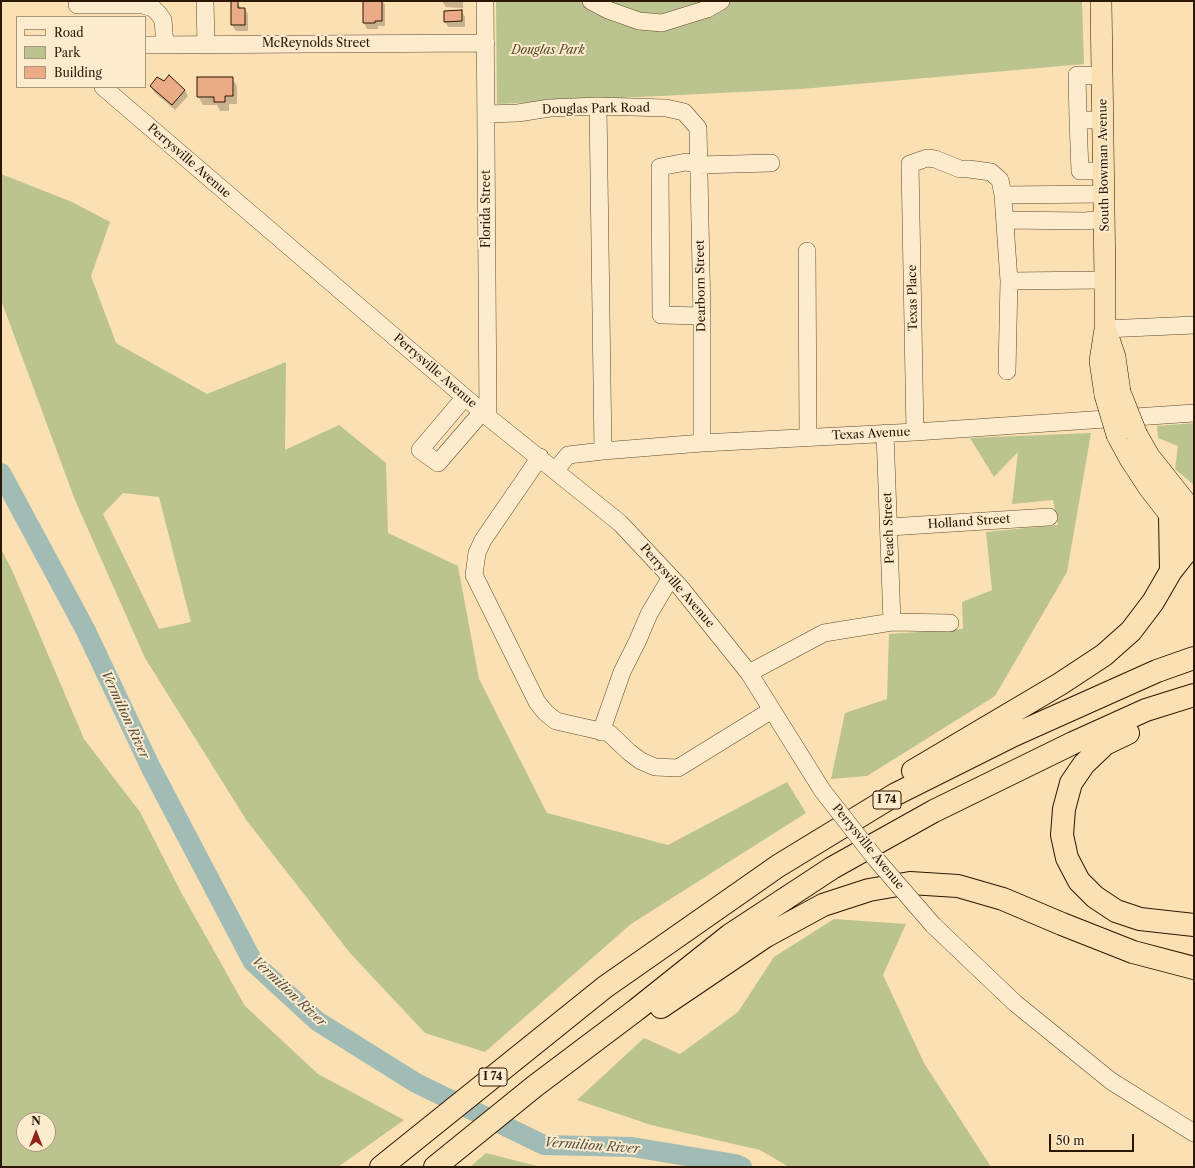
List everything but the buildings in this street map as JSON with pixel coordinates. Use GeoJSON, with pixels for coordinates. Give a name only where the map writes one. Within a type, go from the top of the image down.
{"type":"FeatureCollection","features":[{"type":"Feature","properties":{"kind":"highway"},"geometry":{"type":"LineString","coordinates":[[1170,515],[1171,571]]}},
{"type":"Feature","properties":{"kind":"highway"},"geometry":{"type":"LineString","coordinates":[[605,987],[636,955],[721,890],[772,855],[1060,684],[1104,655],[1131,631],[1153,602],[1171,571],[1194,542]]}},
{"type":"Feature","properties":{"kind":"highway","name":"I 74"},"geometry":{"type":"LineString","coordinates":[[382,1167],[605,987],[778,866],[896,794],[1014,735],[1157,671],[1194,658]]}},
{"type":"Feature","properties":{"kind":"highway","name":"I 74"},"geometry":{"type":"LineString","coordinates":[[435,1167],[535,1086],[641,1013],[730,935],[832,868],[934,811],[1073,743],[1146,710],[1194,695]]}},
{"type":"Feature","properties":{"kind":"highway"},"geometry":{"type":"LineString","coordinates":[[1194,700],[1106,744],[1084,764],[1071,783],[1064,809],[1062,835],[1067,858],[1080,881],[1095,897],[1116,911],[1140,919],[1194,925]]}},
{"type":"Feature","properties":{"kind":"highway"},"geometry":{"type":"LineString","coordinates":[[641,1013],[766,936],[823,905],[869,890],[910,883],[958,886],[1003,899],[1133,952],[1194,968]]}},
{"type":"Feature","properties":{"kind":"main road","name":"South Bowman Avenue"},"geometry":{"type":"LineString","coordinates":[[1101,1],[1106,280],[1105,328],[1100,361],[1113,393],[1127,435],[1130,459],[1149,488],[1170,515],[1194,537]]}},
{"type":"Feature","properties":{"kind":"main road","name":"South Bowman Avenue"},"geometry":{"type":"LineString","coordinates":[[1127,435],[1149,456],[1194,514]]}},
{"type":"Feature","properties":{"kind":"street"},"geometry":{"type":"LineString","coordinates":[[205,1],[206,45]]}},
{"type":"Feature","properties":{"kind":"street","name":"Florida Street"},"geometry":{"type":"LineString","coordinates":[[485,1],[485,414]]}},
{"type":"Feature","properties":{"kind":"street"},"geometry":{"type":"LineString","coordinates":[[591,1],[608,10],[640,21],[662,23],[707,10],[721,1]]}},
{"type":"Feature","properties":{"kind":"street"},"geometry":{"type":"LineString","coordinates":[[77,8],[143,5],[153,8],[158,12],[162,20],[165,45]]}},
{"type":"Feature","properties":{"kind":"street","name":"McReynolds Street"},"geometry":{"type":"LineString","coordinates":[[146,45],[486,43]]}},
{"type":"Feature","properties":{"kind":"street"},"geometry":{"type":"LineString","coordinates":[[1102,76],[1077,75],[1080,171],[1104,171]]}},
{"type":"Feature","properties":{"kind":"street","name":"Perrysville Avenue"},"geometry":{"type":"LineString","coordinates":[[104,88],[485,414],[620,523],[680,587],[749,673],[822,790],[875,858],[933,924],[1015,1003],[1111,1082],[1194,1133]]}},
{"type":"Feature","properties":{"kind":"street"},"geometry":{"type":"LineString","coordinates":[[598,106],[603,451]]}},
{"type":"Feature","properties":{"kind":"street","name":"Douglas Park Road"},"geometry":{"type":"LineString","coordinates":[[486,114],[518,113],[550,108],[598,106],[666,108],[684,112],[698,128]]}},
{"type":"Feature","properties":{"kind":"street"},"geometry":{"type":"LineString","coordinates":[[1078,120],[1103,120]]}},
{"type":"Feature","properties":{"kind":"street","name":"Dearborn Street"},"geometry":{"type":"LineString","coordinates":[[698,128],[702,316],[702,443]]}},
{"type":"Feature","properties":{"kind":"street","name":"Texas Place"},"geometry":{"type":"LineString","coordinates":[[915,432],[910,164],[927,158],[935,159],[960,169],[969,168],[991,172],[1000,180],[1003,195]]}},
{"type":"Feature","properties":{"kind":"street"},"geometry":{"type":"LineString","coordinates":[[702,316],[661,315],[660,167],[686,162],[699,165],[771,163]]}},
{"type":"Feature","properties":{"kind":"street"},"geometry":{"type":"LineString","coordinates":[[1007,372],[1008,281],[1003,195],[1105,194]]}},
{"type":"Feature","properties":{"kind":"street"},"geometry":{"type":"LineString","coordinates":[[1005,220],[1085,221],[1105,219]]}},
{"type":"Feature","properties":{"kind":"street"},"geometry":{"type":"LineString","coordinates":[[807,251],[808,438]]}},
{"type":"Feature","properties":{"kind":"street"},"geometry":{"type":"LineString","coordinates":[[1008,281],[1106,280]]}},
{"type":"Feature","properties":{"kind":"street"},"geometry":{"type":"LineString","coordinates":[[1105,328],[1194,325]]}},
{"type":"Feature","properties":{"kind":"street"},"geometry":{"type":"LineString","coordinates":[[465,397],[420,450],[438,463],[485,414]]}},
{"type":"Feature","properties":{"kind":"street","name":"Texas Avenue"},"geometry":{"type":"LineString","coordinates":[[556,470],[568,455],[603,451],[702,443],[915,432],[1194,413]]}},
{"type":"Feature","properties":{"kind":"street","name":"Peach Street"},"geometry":{"type":"LineString","coordinates":[[885,433],[892,622]]}},
{"type":"Feature","properties":{"kind":"street"},"geometry":{"type":"LineString","coordinates":[[540,457],[483,540],[477,553],[474,575],[537,702],[546,713],[556,721],[609,734],[641,761],[655,767],[678,768],[772,710]]}},
{"type":"Feature","properties":{"kind":"street","name":"Holland Street"},"geometry":{"type":"LineString","coordinates":[[889,527],[974,523],[1049,517]]}},
{"type":"Feature","properties":{"kind":"street"},"geometry":{"type":"LineString","coordinates":[[601,732],[622,672],[649,614],[671,578]]}},
{"type":"Feature","properties":{"kind":"street"},"geometry":{"type":"LineString","coordinates":[[749,673],[824,633],[892,622],[950,623]]}},
{"type":"Feature","properties":{"kind":"green space","name":"Douglas Park"},"geometry":{"type":"Polygon","coordinates":[[[496,1],[1082,1],[1084,64],[801,89],[497,104],[496,1]]]}},
{"type":"Feature","properties":{"kind":"green space"},"geometry":{"type":"Polygon","coordinates":[[[1,174],[72,202],[110,222],[91,276],[116,343],[207,394],[286,362],[285,450],[339,425],[386,463],[388,533],[458,566],[479,679],[547,813],[668,845],[787,782],[806,813],[631,924],[485,1052],[425,1033],[350,953],[247,821],[145,658],[75,500],[1,300],[1,174]],[[123,493],[103,514],[159,629],[191,622],[159,497],[123,493]]]}},
{"type":"Feature","properties":{"kind":"green space"},"geometry":{"type":"Polygon","coordinates":[[[1194,423],[1194,485],[1175,469],[1178,446],[1158,438],[1157,426],[1194,423]]]}},
{"type":"Feature","properties":{"kind":"green space"},"geometry":{"type":"Polygon","coordinates":[[[1091,433],[1067,572],[995,696],[867,776],[831,779],[845,713],[887,699],[889,634],[963,629],[962,602],[992,590],[986,532],[1058,525],[1053,500],[1012,504],[1018,452],[994,477],[970,438],[1091,433]]]}},
{"type":"Feature","properties":{"kind":"green space"},"geometry":{"type":"Polygon","coordinates":[[[1,549],[12,570],[84,739],[140,812],[182,894],[245,1006],[318,1074],[404,1120],[338,1167],[1,1167],[1,549]]]}},
{"type":"Feature","properties":{"kind":"green space"},"geometry":{"type":"Polygon","coordinates":[[[834,919],[906,924],[883,975],[924,1063],[991,1167],[789,1167],[760,1150],[651,1125],[577,1100],[644,1038],[680,1054],[738,1012],[774,957],[834,919]]]}},
{"type":"Feature","properties":{"kind":"green space"},"geometry":{"type":"Polygon","coordinates":[[[486,1153],[541,1167],[470,1167],[486,1153]]]}},
{"type":"Feature","properties":{"kind":"waterway","name":"Vermilion River"},"geometry":{"type":"LineString","coordinates":[[1,473],[85,629],[151,768],[253,962],[317,1021],[416,1083],[544,1145],[632,1147],[735,1164],[742,1167]]}}]}
